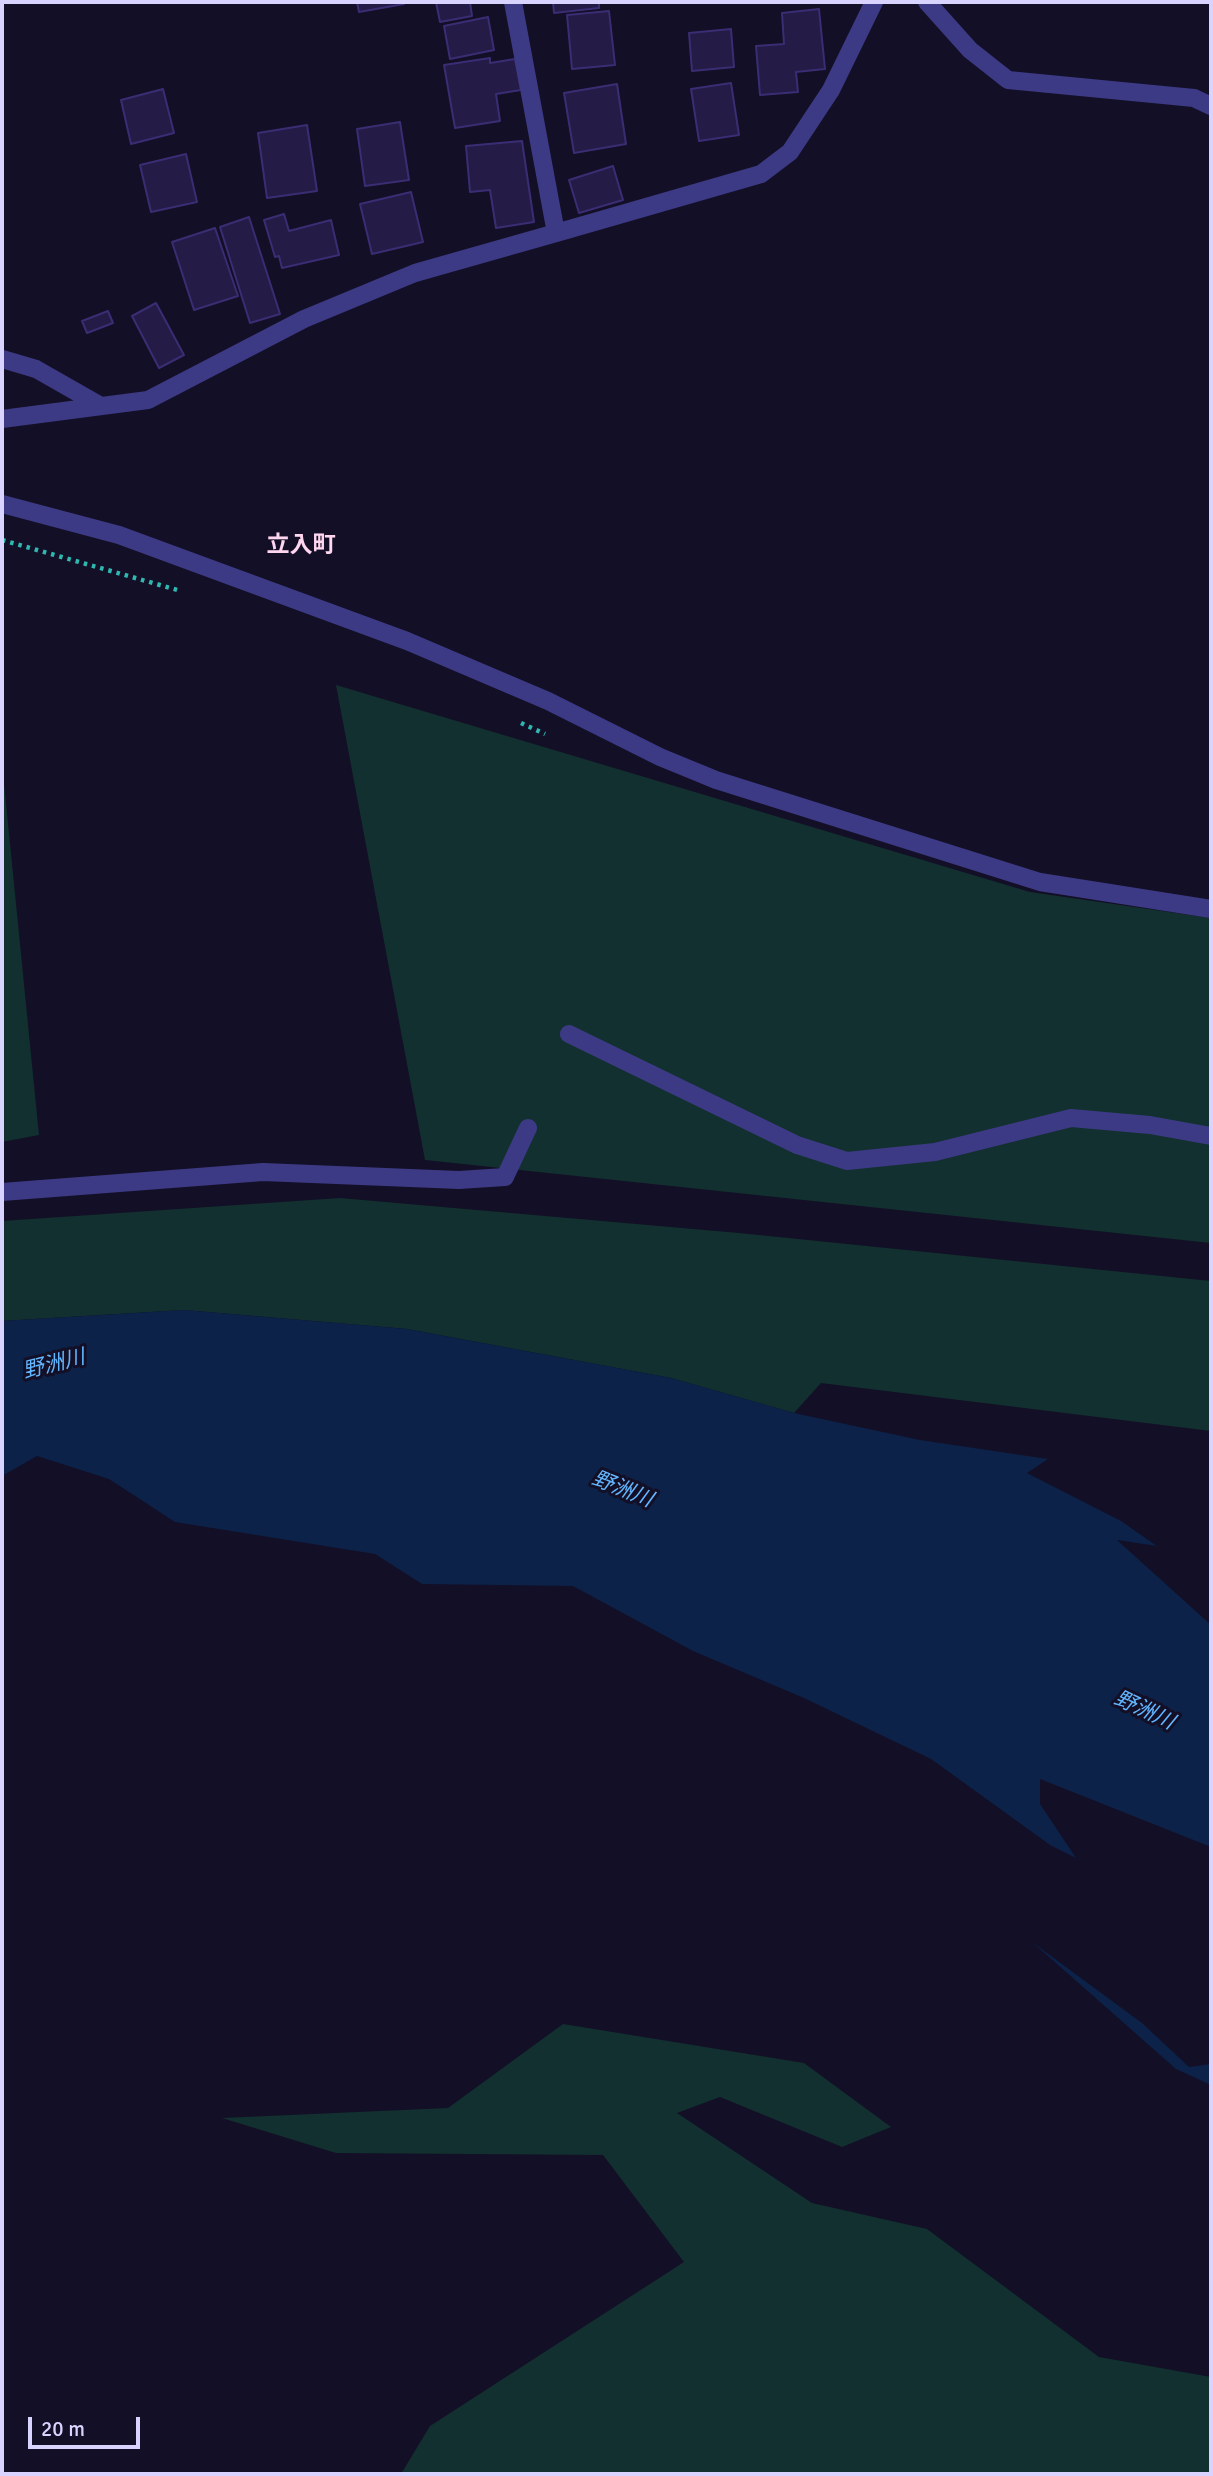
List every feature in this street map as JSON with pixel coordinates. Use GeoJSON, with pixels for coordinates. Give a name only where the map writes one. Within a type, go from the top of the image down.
{"type":"FeatureCollection","features":[{"type":"Feature","properties":{"kind":"street"},"geometry":{"type":"LineString","coordinates":[[513,2],[556,233]]}},
{"type":"Feature","properties":{"kind":"street"},"geometry":{"type":"LineString","coordinates":[[2,419],[148,400],[304,319],[415,273],[761,174],[790,152],[831,90],[874,2]]}},
{"type":"Feature","properties":{"kind":"street"},"geometry":{"type":"LineString","coordinates":[[927,2],[970,50],[1008,80],[1194,98],[1211,106]]}},
{"type":"Feature","properties":{"kind":"street"},"geometry":{"type":"LineString","coordinates":[[2,359],[36,369],[101,406]]}},
{"type":"Feature","properties":{"kind":"street"},"geometry":{"type":"LineString","coordinates":[[2,504],[119,535],[407,640],[548,701],[660,757],[716,780],[1040,882],[1211,909]]}},
{"type":"Feature","properties":{"kind":"street"},"geometry":{"type":"LineString","coordinates":[[569,1034],[797,1145],[847,1161],[935,1152],[1071,1118],[1150,1125],[1211,1136]]}},
{"type":"Feature","properties":{"kind":"street"},"geometry":{"type":"LineString","coordinates":[[2,1192],[263,1172],[459,1180],[505,1177],[528,1128]]}},
{"type":"Feature","properties":{"kind":"green space"},"geometry":{"type":"Polygon","coordinates":[[[336,685],[1030,892],[1211,918],[1211,1243],[425,1160],[336,685]]]}},
{"type":"Feature","properties":{"kind":"green space"},"geometry":{"type":"Polygon","coordinates":[[[2,763],[39,1135],[2,1142],[2,763]]]}},
{"type":"Feature","properties":{"kind":"green space"},"geometry":{"type":"Polygon","coordinates":[[[340,1198],[739,1233],[1211,1281],[1211,1431],[821,1383],[794,1413],[671,1378],[407,1329],[184,1310],[2,1321],[2,1221],[340,1198]]]}},
{"type":"Feature","properties":{"kind":"green space"},"geometry":{"type":"Polygon","coordinates":[[[563,2024],[804,2063],[891,2127],[842,2147],[720,2097],[677,2113],[812,2203],[927,2229],[1099,2357],[1211,2377],[1211,2474],[401,2474],[430,2426],[684,2262],[603,2155],[336,2153],[222,2118],[448,2108],[563,2024]]]}},
{"type":"Feature","properties":{"kind":"water","name":"野洲川"},"geometry":{"type":"Polygon","coordinates":[[[184,1310],[407,1329],[671,1378],[794,1413],[920,1440],[1048,1459],[1027,1473],[1121,1521],[1157,1546],[1117,1540],[1211,1625],[1211,1847],[1040,1779],[1040,1804],[1076,1858],[1050,1845],[931,1759],[804,1698],[693,1651],[573,1586],[422,1584],[375,1554],[175,1522],[109,1479],[37,1456],[2,1476],[2,1321],[184,1310]]]}},
{"type":"Feature","properties":{"kind":"water"},"geometry":{"type":"Polygon","coordinates":[[[1032,1942],[1142,2023],[1189,2067],[1211,2064],[1211,2085],[1176,2069],[1032,1942]]]}},
{"type":"Feature","properties":{"kind":"building"},"geometry":{"type":"Polygon","coordinates":[[[357,2],[404,2],[404,4],[359,12],[357,2]]]}},
{"type":"Feature","properties":{"kind":"building"},"geometry":{"type":"Polygon","coordinates":[[[436,2],[470,2],[472,16],[440,22],[436,2]]]}},
{"type":"Feature","properties":{"kind":"building"},"geometry":{"type":"Polygon","coordinates":[[[553,2],[599,2],[599,8],[554,13],[553,2]]]}},
{"type":"Feature","properties":{"kind":"building"},"geometry":{"type":"Polygon","coordinates":[[[819,9],[825,69],[796,72],[798,92],[760,95],[756,46],[784,44],[782,13],[819,9]]]}},
{"type":"Feature","properties":{"kind":"building"},"geometry":{"type":"Polygon","coordinates":[[[609,11],[615,65],[572,69],[567,15],[609,11]]]}},
{"type":"Feature","properties":{"kind":"building"},"geometry":{"type":"Polygon","coordinates":[[[488,17],[494,50],[450,59],[444,26],[488,17]]]}},
{"type":"Feature","properties":{"kind":"building"},"geometry":{"type":"Polygon","coordinates":[[[731,29],[734,67],[692,71],[689,33],[731,29]]]}},
{"type":"Feature","properties":{"kind":"building"},"geometry":{"type":"Polygon","coordinates":[[[490,58],[490,63],[515,59],[521,90],[496,94],[500,121],[455,128],[444,65],[490,58]]]}},
{"type":"Feature","properties":{"kind":"building"},"geometry":{"type":"Polygon","coordinates":[[[731,83],[739,135],[699,141],[691,89],[731,83]]]}},
{"type":"Feature","properties":{"kind":"building"},"geometry":{"type":"Polygon","coordinates":[[[617,84],[626,144],[574,153],[564,93],[617,84]]]}},
{"type":"Feature","properties":{"kind":"building"},"geometry":{"type":"Polygon","coordinates":[[[163,89],[174,133],[131,144],[121,100],[163,89]]]}},
{"type":"Feature","properties":{"kind":"building"},"geometry":{"type":"Polygon","coordinates":[[[400,122],[409,180],[365,186],[357,129],[400,122]]]}},
{"type":"Feature","properties":{"kind":"building"},"geometry":{"type":"Polygon","coordinates":[[[307,125],[317,191],[267,198],[258,133],[307,125]]]}},
{"type":"Feature","properties":{"kind":"building"},"geometry":{"type":"Polygon","coordinates":[[[522,141],[534,222],[496,228],[490,190],[470,192],[466,146],[522,141]]]}},
{"type":"Feature","properties":{"kind":"building"},"geometry":{"type":"Polygon","coordinates":[[[186,154],[197,202],[151,212],[140,165],[186,154]]]}},
{"type":"Feature","properties":{"kind":"building"},"geometry":{"type":"Polygon","coordinates":[[[613,166],[623,200],[579,213],[569,180],[613,166]]]}},
{"type":"Feature","properties":{"kind":"building"},"geometry":{"type":"Polygon","coordinates":[[[411,192],[423,242],[372,254],[360,204],[411,192]]]}},
{"type":"Feature","properties":{"kind":"building"},"geometry":{"type":"Polygon","coordinates":[[[284,214],[289,231],[331,220],[339,255],[282,268],[279,256],[275,257],[264,220],[284,214]]]}},
{"type":"Feature","properties":{"kind":"building"},"geometry":{"type":"Polygon","coordinates":[[[249,217],[280,314],[250,323],[220,227],[249,217]]]}},
{"type":"Feature","properties":{"kind":"building"},"geometry":{"type":"Polygon","coordinates":[[[215,228],[238,296],[194,310],[172,242],[215,228]]]}},
{"type":"Feature","properties":{"kind":"building"},"geometry":{"type":"Polygon","coordinates":[[[156,303],[184,355],[159,368],[132,316],[156,303]]]}},
{"type":"Feature","properties":{"kind":"building"},"geometry":{"type":"Polygon","coordinates":[[[108,311],[113,323],[87,333],[82,321],[108,311]]]}},
{"type":"Feature","properties":{"kind":"district","name":"立入町"},"geometry":{"type":"Point","coordinates":[301,546]}}]}
